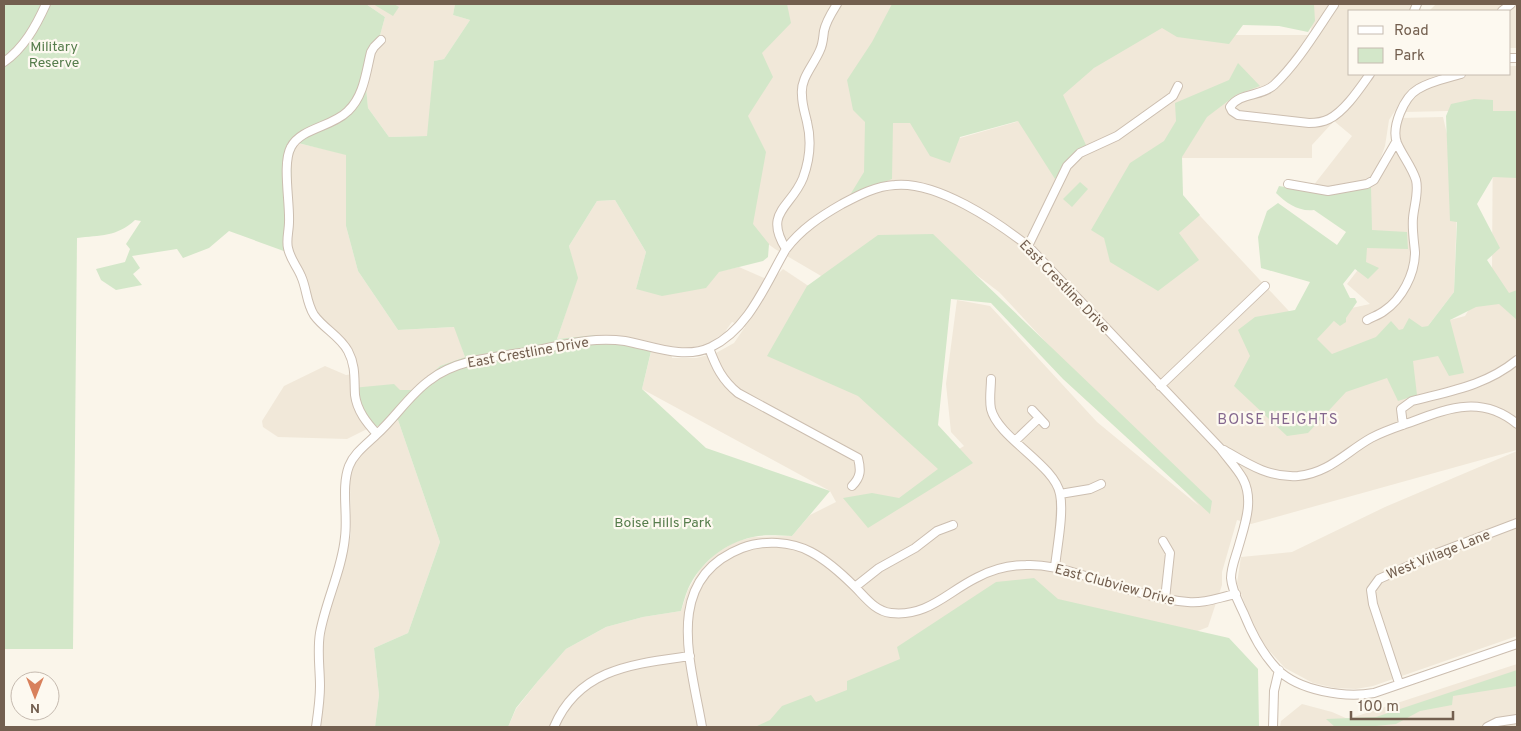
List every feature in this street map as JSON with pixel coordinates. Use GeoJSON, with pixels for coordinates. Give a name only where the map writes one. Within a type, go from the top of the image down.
{"type":"FeatureCollection","features":[{"type":"Feature","properties":{"kind":"street"},"geometry":{"type":"LineString","coordinates":[[4,62],[13,56],[27,39],[46,4]]}},
{"type":"Feature","properties":{"kind":"street"},"geometry":{"type":"LineString","coordinates":[[786,249],[779,238],[777,220],[802,182],[810,156],[809,134],[802,102],[802,85],[820,50],[827,21],[837,4]]}},
{"type":"Feature","properties":{"kind":"street"},"geometry":{"type":"LineString","coordinates":[[1334,5],[1300,56],[1272,86],[1261,92],[1239,98],[1230,107],[1232,111],[1238,115],[1309,123],[1329,120],[1357,92],[1369,75]]}},
{"type":"Feature","properties":{"kind":"street"},"geometry":{"type":"LineString","coordinates":[[377,434],[358,407],[353,363],[347,349],[339,338],[321,324],[314,315],[308,303],[300,274],[287,247],[289,221],[287,159],[293,144],[299,137],[328,125],[349,111],[361,92],[371,52],[382,40]]}},
{"type":"Feature","properties":{"kind":"street"},"geometry":{"type":"LineString","coordinates":[[1367,320],[1384,311],[1398,298],[1406,286],[1412,271],[1415,254],[1413,226],[1416,178],[1396,142],[1397,120],[1413,92],[1420,87],[1458,75]]}},
{"type":"Feature","properties":{"kind":"street"},"geometry":{"type":"LineString","coordinates":[[1028,246],[1067,166],[1080,153],[1117,136],[1174,96],[1178,86]]}},
{"type":"Feature","properties":{"kind":"street"},"geometry":{"type":"LineString","coordinates":[[1288,184],[1328,191],[1368,184],[1374,180],[1396,142]]}},
{"type":"Feature","properties":{"kind":"street","name":"East Crestline Drive"},"geometry":{"type":"LineString","coordinates":[[316,727],[319,710],[318,650],[320,631],[345,539],[346,475],[350,463],[357,453],[429,380],[442,372],[472,362],[561,344],[598,340],[624,341],[671,351],[698,351],[709,348],[734,331],[748,316],[786,249],[809,225],[832,210],[877,188],[897,184],[920,186],[942,193],[1002,226],[1028,246],[1220,448]]}},
{"type":"Feature","properties":{"kind":"street"},"geometry":{"type":"LineString","coordinates":[[1160,386],[1265,286]]}},
{"type":"Feature","properties":{"kind":"street"},"geometry":{"type":"LineString","coordinates":[[709,348],[716,366],[726,383],[738,393],[858,458],[861,468],[860,478],[852,486]]}},
{"type":"Feature","properties":{"kind":"street"},"geometry":{"type":"LineString","coordinates":[[1403,425],[1401,409],[1406,404],[1482,382],[1504,371],[1517,360]]}},
{"type":"Feature","properties":{"kind":"street"},"geometry":{"type":"LineString","coordinates":[[991,379],[991,410],[998,424],[1049,475],[1060,494],[1061,508],[1055,567]]}},
{"type":"Feature","properties":{"kind":"street"},"geometry":{"type":"LineString","coordinates":[[1220,448],[1259,470],[1272,475],[1299,476],[1323,470],[1372,438],[1442,410],[1457,406],[1484,407],[1497,412],[1517,424]]}},
{"type":"Feature","properties":{"kind":"street"},"geometry":{"type":"LineString","coordinates":[[1015,441],[1042,421],[1032,410]]}},
{"type":"Feature","properties":{"kind":"street"},"geometry":{"type":"LineString","coordinates":[[1220,448],[1243,480],[1247,492],[1246,521],[1232,568],[1232,585],[1255,640],[1279,670],[1300,684],[1335,694],[1361,695],[1374,693],[1517,644]]}},
{"type":"Feature","properties":{"kind":"street"},"geometry":{"type":"LineString","coordinates":[[1060,494],[1090,489],[1101,484]]}},
{"type":"Feature","properties":{"kind":"street","name":"West Village Lane"},"geometry":{"type":"LineString","coordinates":[[1399,684],[1373,604],[1371,590],[1379,578],[1435,554],[1517,523]]}},
{"type":"Feature","properties":{"kind":"street"},"geometry":{"type":"LineString","coordinates":[[856,587],[879,568],[915,548],[937,531],[953,525]]}},
{"type":"Feature","properties":{"kind":"street","name":"East Clubview Drive"},"geometry":{"type":"LineString","coordinates":[[702,727],[690,656],[687,623],[690,602],[704,576],[716,561],[731,552],[763,542],[786,544],[810,551],[825,560],[856,587],[876,608],[888,613],[912,614],[927,608],[975,578],[1009,566],[1027,564],[1055,567],[1165,599],[1200,602],[1236,594]]}},
{"type":"Feature","properties":{"kind":"street"},"geometry":{"type":"LineString","coordinates":[[1163,542],[1170,553],[1165,599]]}},
{"type":"Feature","properties":{"kind":"street"},"geometry":{"type":"LineString","coordinates":[[554,727],[566,705],[578,692],[602,675],[628,666],[690,656]]}},
{"type":"Feature","properties":{"kind":"street"},"geometry":{"type":"LineString","coordinates":[[1273,727],[1274,691],[1279,670]]}},
{"type":"Feature","properties":{"kind":"street"},"geometry":{"type":"LineString","coordinates":[[1487,727],[1497,722],[1517,719]]}},
{"type":"Feature","properties":{"kind":"shaded area"},"geometry":{"type":"Polygon","coordinates":[[[366,4],[455,4],[453,15],[470,20],[444,59],[434,61],[428,136],[389,137],[368,108],[366,87],[385,17],[366,4]]]}},
{"type":"Feature","properties":{"kind":"shaded area"},"geometry":{"type":"Polygon","coordinates":[[[742,4],[924,4],[888,106],[960,138],[1016,122],[1179,9],[1180,35],[1311,35],[1312,4],[1418,4],[1412,10],[1348,10],[1348,75],[1511,75],[1511,66],[1517,66],[1517,450],[1251,524],[1237,520],[1222,572],[1222,585],[1208,627],[950,727],[508,727],[516,709],[566,649],[606,627],[643,617],[681,611],[688,590],[700,569],[716,553],[735,542],[753,537],[792,536],[810,515],[836,502],[830,491],[642,389],[653,344],[596,335],[557,339],[577,279],[569,246],[597,201],[615,200],[646,252],[636,289],[739,267],[771,281],[783,269],[822,295],[939,461],[964,446],[951,432],[946,384],[957,300],[990,306],[1097,422],[1199,506],[999,292],[966,267],[828,280],[775,249],[741,224],[742,4]],[[1410,88],[1389,120],[1385,146],[1380,160],[1389,165],[1400,118],[1443,117],[1458,181],[1454,292],[1428,326],[1465,316],[1492,271],[1492,110],[1404,112],[1412,98],[1410,88]],[[1334,121],[1312,145],[1312,158],[1179,158],[1160,173],[1315,339],[1347,309],[1370,304],[1347,284],[1364,262],[1370,231],[1371,191],[1328,189],[1313,186],[1352,136],[1334,121]],[[732,322],[724,333],[706,345],[686,348],[670,346],[672,358],[696,358],[716,353],[734,343],[745,327],[732,322]]]}},
{"type":"Feature","properties":{"kind":"shaded area"},"geometry":{"type":"Polygon","coordinates":[[[1436,4],[1517,4],[1517,48],[1511,48],[1511,10],[1430,10],[1436,4]]]}},
{"type":"Feature","properties":{"kind":"shaded area"},"geometry":{"type":"Polygon","coordinates":[[[297,143],[346,154],[346,226],[358,271],[398,330],[455,327],[465,357],[440,366],[414,390],[399,390],[353,402],[367,429],[347,439],[278,437],[263,427],[262,421],[284,386],[325,366],[346,375],[359,373],[357,361],[349,343],[325,323],[313,307],[308,295],[306,276],[292,254],[290,243],[293,220],[291,159],[297,143]]]}},
{"type":"Feature","properties":{"kind":"shaded area"},"geometry":{"type":"Polygon","coordinates":[[[398,420],[440,542],[408,633],[374,648],[379,695],[375,727],[320,727],[324,701],[323,647],[326,625],[351,534],[350,478],[361,454],[398,420]]]}},
{"type":"Feature","properties":{"kind":"shaded area"},"geometry":{"type":"Polygon","coordinates":[[[1517,451],[1517,636],[1373,686],[1356,689],[1335,688],[1313,683],[1285,668],[1265,646],[1252,623],[1237,583],[1241,557],[1292,552],[1385,507],[1517,451]]]}},
{"type":"Feature","properties":{"kind":"shaded area"},"geometry":{"type":"Polygon","coordinates":[[[1517,664],[1517,727],[1280,727],[1281,721],[1302,704],[1332,712],[1348,719],[1517,664]]]}},
{"type":"Feature","properties":{"kind":"green space"},"geometry":{"type":"Polygon","coordinates":[[[4,4],[366,4],[385,17],[366,87],[368,108],[389,137],[427,136],[434,61],[444,59],[470,20],[453,15],[455,4],[787,4],[791,23],[762,53],[773,77],[748,116],[766,152],[753,224],[769,244],[768,257],[763,261],[719,272],[706,288],[662,296],[636,289],[646,252],[615,200],[597,201],[569,246],[578,278],[557,339],[596,335],[653,343],[642,389],[706,448],[830,491],[792,536],[767,535],[753,537],[732,544],[714,555],[693,580],[681,611],[643,617],[606,627],[566,649],[516,708],[508,727],[375,727],[379,695],[374,648],[408,633],[440,542],[398,420],[367,429],[353,402],[352,388],[394,384],[400,390],[414,390],[440,366],[465,357],[454,327],[398,330],[358,271],[346,226],[346,155],[298,143],[291,159],[293,220],[290,243],[292,254],[229,231],[209,248],[183,258],[177,249],[132,256],[140,268],[133,274],[142,285],[116,290],[101,280],[96,269],[125,262],[130,249],[126,244],[141,221],[135,220],[122,230],[108,234],[77,238],[73,649],[4,649],[4,4]]]}},
{"type":"Feature","properties":{"kind":"green space"},"geometry":{"type":"Polygon","coordinates":[[[373,4],[394,4],[399,7],[393,16],[373,4]]]}},
{"type":"Feature","properties":{"kind":"green space"},"geometry":{"type":"Polygon","coordinates":[[[892,4],[1314,4],[1315,21],[1308,32],[1279,26],[1243,25],[1229,44],[1177,37],[1162,28],[1094,68],[1063,95],[1086,145],[1069,159],[1055,179],[1018,121],[960,137],[950,163],[930,156],[910,123],[893,123],[892,179],[850,195],[864,172],[865,122],[853,110],[847,80],[872,42],[892,4]]]}},
{"type":"Feature","properties":{"kind":"green space"},"geometry":{"type":"Polygon","coordinates":[[[1238,63],[1260,86],[1236,95],[1207,117],[1182,157],[1183,195],[1200,215],[1179,233],[1199,260],[1158,291],[1110,262],[1104,238],[1091,230],[1130,163],[1164,141],[1176,121],[1175,103],[1229,80],[1238,63]]]}},
{"type":"Feature","properties":{"kind":"green space"},"geometry":{"type":"Polygon","coordinates":[[[1474,99],[1493,100],[1493,111],[1517,111],[1517,178],[1493,177],[1477,204],[1500,248],[1487,260],[1509,293],[1517,290],[1517,320],[1499,304],[1476,307],[1450,320],[1464,373],[1449,376],[1438,356],[1413,361],[1417,395],[1398,401],[1387,378],[1346,392],[1308,433],[1287,436],[1234,386],[1250,356],[1238,330],[1255,317],[1295,310],[1310,282],[1261,268],[1258,237],[1267,211],[1278,203],[1337,245],[1346,232],[1314,210],[1303,210],[1288,203],[1276,193],[1279,186],[1331,195],[1371,187],[1372,230],[1407,232],[1408,249],[1367,248],[1366,262],[1379,268],[1368,279],[1355,269],[1343,284],[1350,298],[1355,298],[1357,302],[1346,318],[1346,322],[1340,326],[1334,321],[1317,339],[1332,354],[1376,337],[1391,321],[1399,330],[1403,329],[1409,318],[1422,327],[1428,326],[1454,292],[1457,222],[1450,221],[1446,116],[1451,104],[1474,99]]]}},
{"type":"Feature","properties":{"kind":"green space"},"geometry":{"type":"Polygon","coordinates":[[[1080,182],[1088,189],[1072,207],[1063,199],[1080,182]]]}},
{"type":"Feature","properties":{"kind":"green space"},"geometry":{"type":"Polygon","coordinates":[[[933,234],[1212,501],[1210,514],[1063,379],[991,303],[951,299],[938,425],[973,463],[868,528],[843,498],[872,493],[899,498],[938,469],[858,396],[767,356],[807,286],[878,235],[933,234]]]}},
{"type":"Feature","properties":{"kind":"green space"},"geometry":{"type":"Polygon","coordinates":[[[1034,578],[1058,599],[1229,638],[1258,669],[1259,727],[755,727],[770,720],[782,706],[811,695],[816,702],[847,690],[847,681],[900,659],[897,647],[996,582],[1034,578]]]}},
{"type":"Feature","properties":{"kind":"green space"},"geometry":{"type":"Polygon","coordinates":[[[1517,670],[1517,686],[1453,696],[1452,705],[1420,711],[1396,724],[1366,727],[1335,727],[1326,719],[1376,717],[1517,670]]]}},
{"type":"Feature","properties":{"kind":"district","name":"BOISE HEIGHTS"},"geometry":{"type":"Point","coordinates":[1278,419]}},
{"type":"Feature","properties":{"kind":"park label","name":"Military Reserve"},"geometry":{"type":"Point","coordinates":[54,54]}},
{"type":"Feature","properties":{"kind":"park label","name":"Boise Hills Park"},"geometry":{"type":"Point","coordinates":[663,522]}}]}
